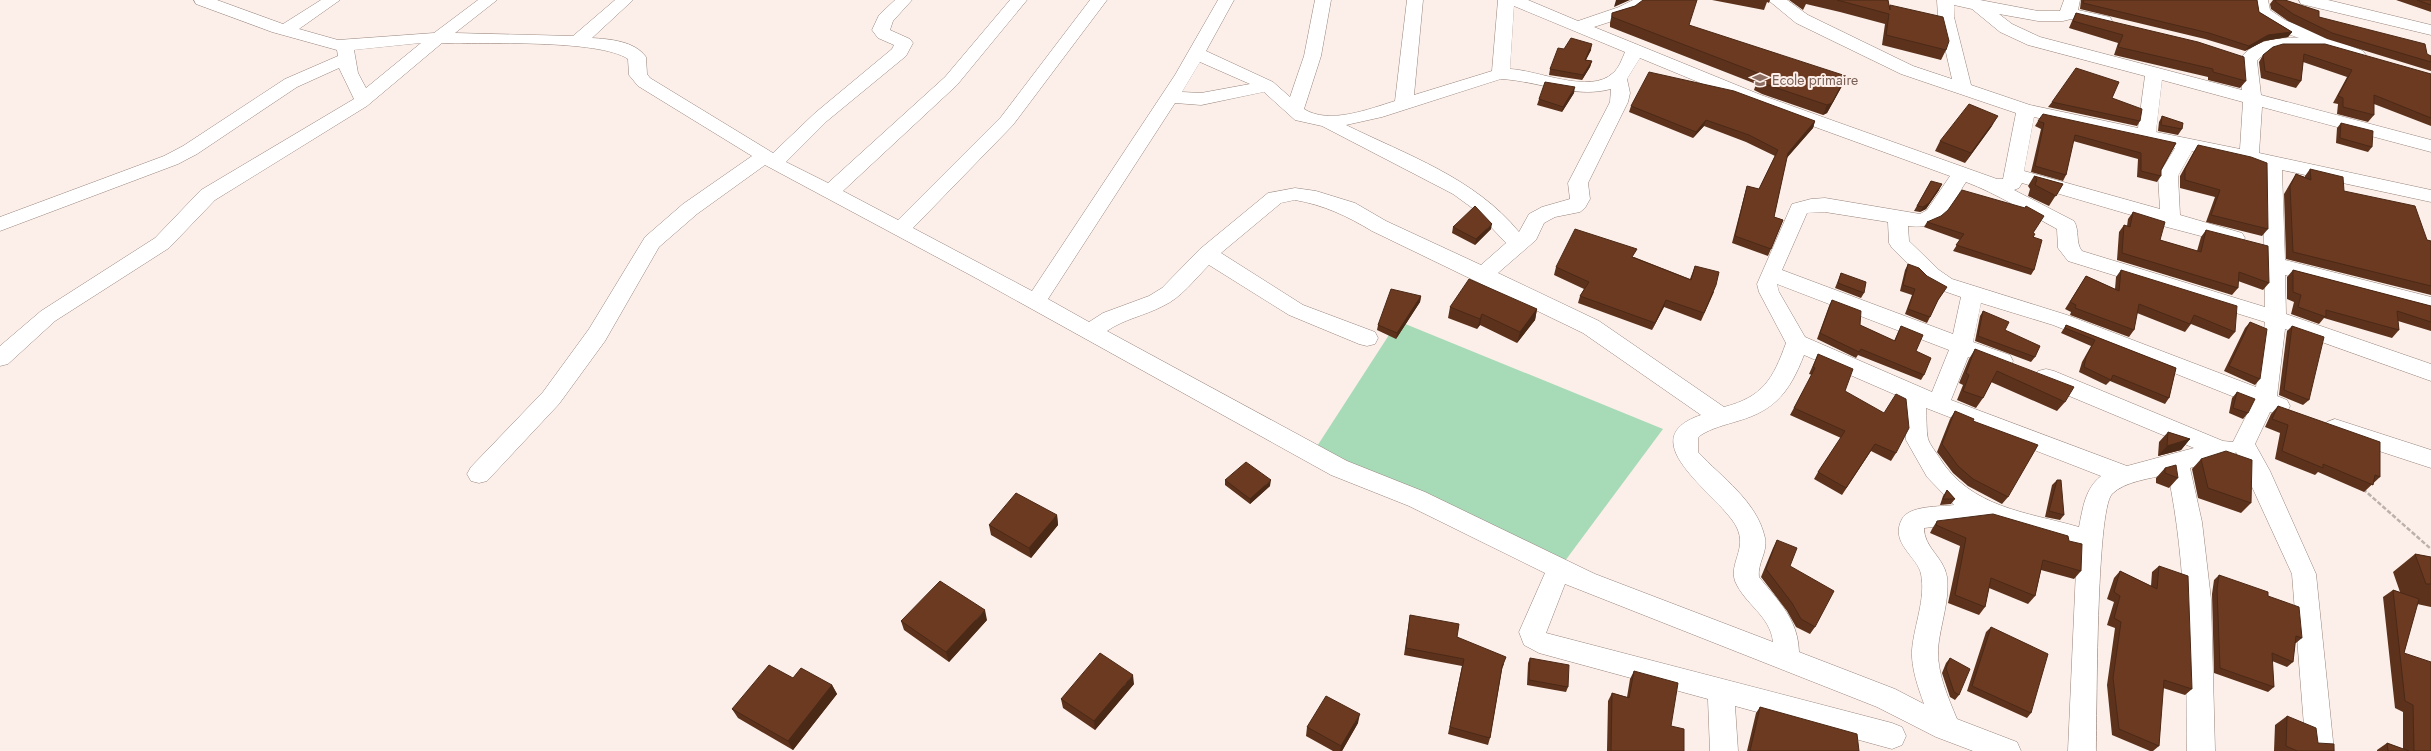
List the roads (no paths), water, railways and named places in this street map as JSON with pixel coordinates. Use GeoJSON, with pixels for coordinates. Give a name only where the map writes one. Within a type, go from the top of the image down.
{"type":"FeatureCollection","features":[{"type":"Feature","properties":{"kind":"street"},"geometry":{"type":"LineString","coordinates":[[202,0],[285,30],[325,42],[346,52]]}},
{"type":"Feature","properties":{"kind":"street"},"geometry":{"type":"LineString","coordinates":[[285,30],[332,0]]}},
{"type":"Feature","properties":{"kind":"street"},"geometry":{"type":"LineString","coordinates":[[0,358],[48,316],[162,243],[175,233],[194,208],[208,195],[347,112],[438,38],[489,0]]}},
{"type":"Feature","properties":{"kind":"street"},"geometry":{"type":"LineString","coordinates":[[578,41],[625,0]]}},
{"type":"Feature","properties":{"kind":"street"},"geometry":{"type":"LineString","coordinates":[[479,474],[551,398],[597,335],[652,242],[690,209],[757,162],[769,159],[900,52],[904,43],[884,34],[881,30],[885,19],[904,0]]}},
{"type":"Feature","properties":{"kind":"street"},"geometry":{"type":"LineString","coordinates":[[829,192],[951,81],[1019,0]]}},
{"type":"Feature","properties":{"kind":"street"},"geometry":{"type":"LineString","coordinates":[[900,229],[1007,122],[1099,0]]}},
{"type":"Feature","properties":{"kind":"street"},"geometry":{"type":"LineString","coordinates":[[1035,303],[1170,97],[1226,0]]}},
{"type":"Feature","properties":{"kind":"street"},"geometry":{"type":"LineString","coordinates":[[1294,110],[1306,82],[1316,45],[1323,0]]}},
{"type":"Feature","properties":{"kind":"street"},"geometry":{"type":"LineString","coordinates":[[1404,103],[1415,0]]}},
{"type":"Feature","properties":{"kind":"street"},"geometry":{"type":"LineString","coordinates":[[1501,74],[1506,0]]}},
{"type":"Feature","properties":{"kind":"street"},"geometry":{"type":"LineString","coordinates":[[1513,0],[1755,99],[1996,186],[2006,194],[2067,226],[2068,248],[2075,256],[2276,318],[2431,373]]}},
{"type":"Feature","properties":{"kind":"street"},"geometry":{"type":"LineString","coordinates":[[1579,26],[1625,11],[1645,0]]}},
{"type":"Feature","properties":{"kind":"street"},"geometry":{"type":"LineString","coordinates":[[1776,0],[1802,18],[1907,70],[2026,110],[2431,196]]}},
{"type":"Feature","properties":{"kind":"street"},"geometry":{"type":"LineString","coordinates":[[1945,0],[1946,17],[1963,90]]}},
{"type":"Feature","properties":{"kind":"street"},"geometry":{"type":"LineString","coordinates":[[1953,0],[2051,17],[2063,16],[2071,6],[2123,26]]}},
{"type":"Feature","properties":{"kind":"street"},"geometry":{"type":"LineString","coordinates":[[2260,0],[2262,12],[2269,18],[2334,47],[2376,61]]}},
{"type":"Feature","properties":{"kind":"street"},"geometry":{"type":"LineString","coordinates":[[2307,0],[2342,4],[2431,30]]}},
{"type":"Feature","properties":{"kind":"street"},"geometry":{"type":"LineString","coordinates":[[1978,5],[2006,28],[2034,41],[2431,146]]}},
{"type":"Feature","properties":{"kind":"street"},"geometry":{"type":"LineString","coordinates":[[0,224],[171,160],[190,150],[291,83],[346,52],[416,38],[578,41],[607,44],[627,50],[637,57],[638,75],[644,82],[769,159],[1339,468],[1418,499],[1586,582],[1886,698],[1946,728],[2007,751]]}},
{"type":"Feature","properties":{"kind":"street"},"geometry":{"type":"LineString","coordinates":[[2249,157],[2253,109],[2241,57],[2274,44],[2294,43],[2334,47]]}},
{"type":"Feature","properties":{"kind":"street"},"geometry":{"type":"LineString","coordinates":[[1195,53],[1267,86],[1294,110],[1307,118],[1326,120],[1350,119],[1501,74],[1519,74],[1586,88],[1603,86],[1618,78],[1635,50]]}},
{"type":"Feature","properties":{"kind":"street"},"geometry":{"type":"LineString","coordinates":[[346,52],[352,80],[363,99]]}},
{"type":"Feature","properties":{"kind":"street"},"geometry":{"type":"LineString","coordinates":[[2146,136],[2154,73]]}},
{"type":"Feature","properties":{"kind":"street"},"geometry":{"type":"LineString","coordinates":[[1484,274],[1532,230],[1536,219],[1549,212],[1573,207],[1578,203],[1580,198],[1578,183],[1619,102],[1621,92],[1618,78]]}},
{"type":"Feature","properties":{"kind":"street"},"geometry":{"type":"LineString","coordinates":[[1170,97],[1201,100],[1267,86]]}},
{"type":"Feature","properties":{"kind":"street"},"geometry":{"type":"LineString","coordinates":[[1996,186],[2012,184],[2026,110]]}},
{"type":"Feature","properties":{"kind":"street"},"geometry":{"type":"LineString","coordinates":[[1326,120],[1340,129],[1420,168],[1475,199],[1504,224],[1518,244]]}},
{"type":"Feature","properties":{"kind":"street"},"geometry":{"type":"LineString","coordinates":[[2170,221],[2168,176],[2186,145]]}},
{"type":"Feature","properties":{"kind":"street"},"geometry":{"type":"LineString","coordinates":[[2082,751],[2089,540],[2097,497],[2103,488],[2114,479],[2124,475],[2232,447],[2265,400],[2276,318],[2272,162]]}},
{"type":"Feature","properties":{"kind":"street"},"geometry":{"type":"LineString","coordinates":[[1962,174],[1934,215],[1922,221],[1898,216],[1807,205],[1799,209],[1794,217],[1770,273],[1767,284],[1769,292],[1798,343],[1938,404],[2124,475]]}},
{"type":"Feature","properties":{"kind":"street"},"geometry":{"type":"LineString","coordinates":[[2014,174],[2170,221],[2275,257],[2431,305]]}},
{"type":"Feature","properties":{"kind":"street"},"geometry":{"type":"LineString","coordinates":[[1090,332],[1110,318],[1156,301],[1169,293],[1207,254],[1275,198],[1295,194],[1316,197],[1348,208],[1379,226],[1560,311],[1617,342],[1721,417]]}},
{"type":"Feature","properties":{"kind":"street"},"geometry":{"type":"LineString","coordinates":[[1898,216],[1899,242],[1903,249],[1938,280],[1972,293],[2060,320],[2306,417],[2431,459]]}},
{"type":"Feature","properties":{"kind":"street"},"geometry":{"type":"LineString","coordinates":[[1207,254],[1296,310],[1367,338]]}},
{"type":"Feature","properties":{"kind":"street"},"geometry":{"type":"LineString","coordinates":[[1770,273],[2232,447],[2258,471],[2304,574],[2320,751]]}},
{"type":"Feature","properties":{"kind":"street"},"geometry":{"type":"LineString","coordinates":[[1938,404],[1962,345],[1972,293]]}},
{"type":"Feature","properties":{"kind":"street"},"geometry":{"type":"LineString","coordinates":[[1786,659],[1786,636],[1781,619],[1749,582],[1746,572],[1753,544],[1753,538],[1747,521],[1709,478],[1698,469],[1687,456],[1684,442],[1688,432],[1701,424],[1739,413],[1767,399],[1784,379],[1798,343]]}},
{"type":"Feature","properties":{"kind":"street"},"geometry":{"type":"LineString","coordinates":[[1914,394],[1917,440],[1925,455],[1952,490],[1967,502],[1987,511],[2089,540]]}},
{"type":"Feature","properties":{"kind":"street"},"geometry":{"type":"LineString","coordinates":[[2177,462],[2190,522],[2198,599],[2201,751]]}},
{"type":"Feature","properties":{"kind":"street"},"geometry":{"type":"LineString","coordinates":[[1946,728],[1926,665],[1925,652],[1934,589],[1934,574],[1915,548],[1911,534],[1912,524],[1919,519],[1987,511]]}},
{"type":"Feature","properties":{"kind":"street"},"geometry":{"type":"LineString","coordinates":[[1559,568],[1532,632],[1535,640],[1601,660],[1721,689],[1893,744],[1886,698]]}},
{"type":"Feature","properties":{"kind":"street"},"geometry":{"type":"LineString","coordinates":[[1721,689],[1724,751]]}},
{"type":"Feature","properties":{"kind":"place","name":"Ecole primaire"},"geometry":{"type":"Point","coordinates":[1760,80]}}]}
